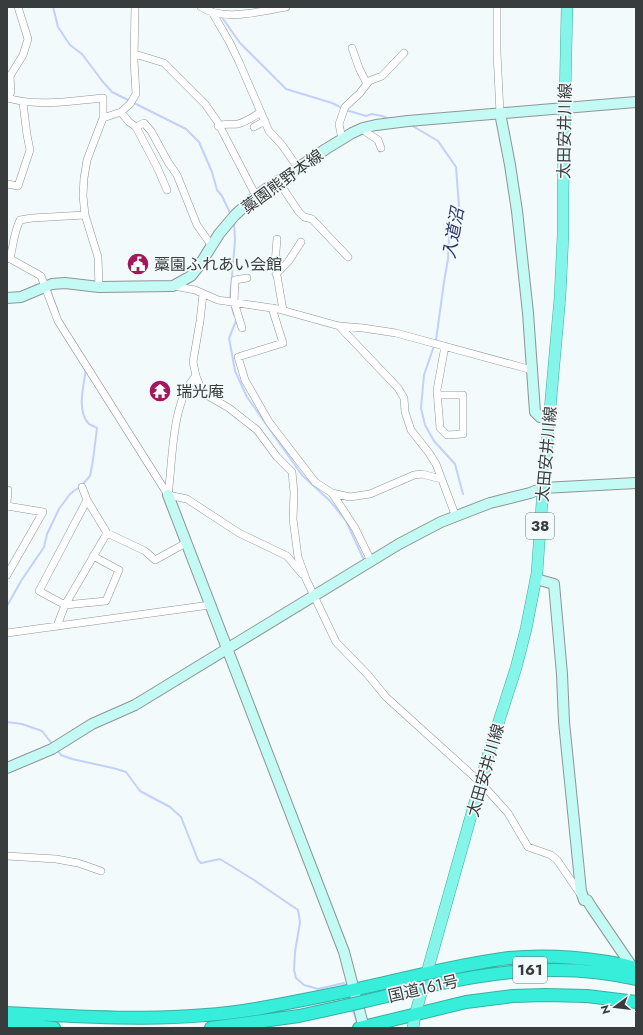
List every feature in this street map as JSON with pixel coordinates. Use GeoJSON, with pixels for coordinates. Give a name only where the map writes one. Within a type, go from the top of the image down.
{"type":"FeatureCollection","features":[{"type":"Feature","properties":{"kind":"highway"},"geometry":{"type":"LineString","coordinates":[[7,1023],[181,1017],[255,1009],[331,995],[488,961],[530,957],[565,958],[601,962],[634,973]]}},
{"type":"Feature","properties":{"kind":"highway","name":"国道161号"},"geometry":{"type":"LineString","coordinates":[[211,1028],[299,1016],[433,985],[489,974],[544,970],[634,973]]}},
{"type":"Feature","properties":{"kind":"highway"},"geometry":{"type":"LineString","coordinates":[[362,1028],[466,1002],[513,996],[587,996],[636,1002]]}},
{"type":"Feature","properties":{"kind":"highway"},"geometry":{"type":"LineString","coordinates":[[7,1013],[57,1022]]}},
{"type":"Feature","properties":{"kind":"highway"},"geometry":{"type":"LineString","coordinates":[[261,1028],[276,1025],[299,1016]]}},
{"type":"Feature","properties":{"kind":"main road","name":"太田安井川線"},"geometry":{"type":"LineString","coordinates":[[413,1028],[415,1015],[489,752],[516,668],[526,629],[536,578],[561,289],[567,7]]}},
{"type":"Feature","properties":{"kind":"street"},"geometry":{"type":"LineString","coordinates":[[18,7],[28,39],[23,55],[10,76],[11,92],[7,98],[24,103],[57,103],[106,96],[103,118],[87,160],[83,196],[84,215],[98,256],[99,287]]}},
{"type":"Feature","properties":{"kind":"street"},"geometry":{"type":"LineString","coordinates":[[103,118],[120,112],[132,101],[136,94],[135,7]]}},
{"type":"Feature","properties":{"kind":"street"},"geometry":{"type":"LineString","coordinates":[[201,7],[213,12],[237,15],[286,7]]}},
{"type":"Feature","properties":{"kind":"street"},"geometry":{"type":"LineString","coordinates":[[497,7],[497,53],[500,112],[517,211],[528,313],[535,412],[540,417],[549,418]]}},
{"type":"Feature","properties":{"kind":"street"},"geometry":{"type":"LineString","coordinates":[[213,12],[240,64],[269,131],[282,145],[298,168]]}},
{"type":"Feature","properties":{"kind":"street"},"geometry":{"type":"LineString","coordinates":[[352,48],[359,68],[367,84]]}},
{"type":"Feature","properties":{"kind":"street"},"geometry":{"type":"LineString","coordinates":[[342,139],[339,124],[344,109],[370,81],[382,76],[404,53]]}},
{"type":"Feature","properties":{"kind":"street"},"geometry":{"type":"LineString","coordinates":[[135,54],[164,63],[205,104],[256,196]]}},
{"type":"Feature","properties":{"kind":"street","name":"藁園熊野本線"},"geometry":{"type":"LineString","coordinates":[[7,298],[21,296],[47,285],[65,283],[99,287],[174,286],[191,276],[233,218],[256,196],[342,139],[363,128],[392,122],[636,102]]}},
{"type":"Feature","properties":{"kind":"street"},"geometry":{"type":"LineString","coordinates":[[7,184],[18,186],[30,150],[24,103]]}},
{"type":"Feature","properties":{"kind":"street"},"geometry":{"type":"LineString","coordinates":[[120,112],[136,127],[167,190]]}},
{"type":"Feature","properties":{"kind":"street"},"geometry":{"type":"LineString","coordinates":[[218,126],[224,124],[238,124],[261,112]]}},
{"type":"Feature","properties":{"kind":"street"},"geometry":{"type":"LineString","coordinates":[[254,127],[265,121]]}},
{"type":"Feature","properties":{"kind":"street"},"geometry":{"type":"LineString","coordinates":[[136,127],[144,123],[151,131],[177,175],[197,225],[212,246]]}},
{"type":"Feature","properties":{"kind":"street"},"geometry":{"type":"LineString","coordinates":[[363,128],[366,132],[378,140],[381,148]]}},
{"type":"Feature","properties":{"kind":"street"},"geometry":{"type":"LineString","coordinates":[[157,167],[168,162]]}},
{"type":"Feature","properties":{"kind":"street"},"geometry":{"type":"LineString","coordinates":[[278,181],[299,212],[304,217],[312,219],[348,257]]}},
{"type":"Feature","properties":{"kind":"street"},"geometry":{"type":"LineString","coordinates":[[84,215],[20,220],[16,228],[10,257],[41,276],[47,285],[58,321],[168,495],[344,952],[362,1028]]}},
{"type":"Feature","properties":{"kind":"street"},"geometry":{"type":"LineString","coordinates":[[277,239],[275,264],[283,310]]}},
{"type":"Feature","properties":{"kind":"street"},"geometry":{"type":"LineString","coordinates":[[276,274],[288,262],[301,242]]}},
{"type":"Feature","properties":{"kind":"street"},"geometry":{"type":"LineString","coordinates":[[242,328],[230,301],[235,280],[247,278]]}},
{"type":"Feature","properties":{"kind":"street"},"geometry":{"type":"LineString","coordinates":[[174,286],[188,288],[218,300],[283,310],[339,326],[396,333],[532,370]]}},
{"type":"Feature","properties":{"kind":"street"},"geometry":{"type":"LineString","coordinates":[[203,294],[193,362],[196,376],[204,393],[229,408],[257,430],[277,457],[293,471]]}},
{"type":"Feature","properties":{"kind":"street"},"geometry":{"type":"LineString","coordinates":[[272,308],[283,343],[238,357],[245,380],[269,422],[315,482],[332,492],[350,497],[370,494],[414,475],[422,474],[441,479]]}},
{"type":"Feature","properties":{"kind":"street"},"geometry":{"type":"LineString","coordinates":[[339,326],[398,388],[404,398],[405,412],[411,430],[436,464],[456,517]]}},
{"type":"Feature","properties":{"kind":"street"},"geometry":{"type":"LineString","coordinates":[[437,395],[463,395],[463,434],[447,435],[440,428],[437,395],[437,390],[445,346]]}},
{"type":"Feature","properties":{"kind":"street"},"geometry":{"type":"LineString","coordinates":[[168,495],[176,422],[180,404],[191,381],[196,376]]}},
{"type":"Feature","properties":{"kind":"street"},"geometry":{"type":"LineString","coordinates":[[300,463],[293,471],[293,506],[298,557],[306,579],[336,642],[368,675],[386,697],[481,783],[508,813],[528,846],[551,855],[557,860],[584,900],[587,900],[634,973]]}},
{"type":"Feature","properties":{"kind":"street"},"geometry":{"type":"LineString","coordinates":[[7,768],[52,749],[92,724],[135,704],[227,650],[399,544],[441,522],[490,503],[530,493],[543,488],[636,483]]}},
{"type":"Feature","properties":{"kind":"street"},"geometry":{"type":"LineString","coordinates":[[82,487],[87,500],[107,533],[145,551],[155,560],[186,543]]}},
{"type":"Feature","properties":{"kind":"street"},"geometry":{"type":"LineString","coordinates":[[7,490],[7,503]]}},
{"type":"Feature","properties":{"kind":"street"},"geometry":{"type":"LineString","coordinates":[[332,492],[356,528],[371,561]]}},
{"type":"Feature","properties":{"kind":"street"},"geometry":{"type":"LineString","coordinates":[[168,495],[187,499],[239,533],[287,556],[306,579]]}},
{"type":"Feature","properties":{"kind":"street"},"geometry":{"type":"LineString","coordinates":[[87,500],[38,591],[64,605],[106,601],[119,570],[93,556]]}},
{"type":"Feature","properties":{"kind":"street"},"geometry":{"type":"LineString","coordinates":[[7,506],[43,512],[7,575]]}},
{"type":"Feature","properties":{"kind":"street"},"geometry":{"type":"LineString","coordinates":[[57,626],[64,605],[107,533]]}},
{"type":"Feature","properties":{"kind":"street"},"geometry":{"type":"LineString","coordinates":[[536,578],[554,584],[562,674],[564,722],[576,841],[584,900]]}},
{"type":"Feature","properties":{"kind":"street"},"geometry":{"type":"LineString","coordinates":[[7,632],[210,605]]}},
{"type":"Feature","properties":{"kind":"street"},"geometry":{"type":"LineString","coordinates":[[7,856],[56,859],[78,863],[101,871]]}},
{"type":"Feature","properties":{"kind":"waterway"},"geometry":{"type":"LineString","coordinates":[[53,7],[58,27],[70,45],[82,54],[112,92],[186,129],[199,142],[212,172],[217,190],[222,196],[231,215]]}},
{"type":"Feature","properties":{"kind":"waterway","name":"入道沼"},"geometry":{"type":"LineString","coordinates":[[221,16],[240,43],[286,89],[332,103],[342,108]]}},
{"type":"Feature","properties":{"kind":"waterway","name":"入道沼"},"geometry":{"type":"LineString","coordinates":[[346,110],[366,116],[372,114],[390,119]]}},
{"type":"Feature","properties":{"kind":"waterway","name":"入道沼"},"geometry":{"type":"LineString","coordinates":[[411,125],[438,141],[456,167],[459,206],[449,237],[448,259],[436,340],[424,375],[421,408],[425,425],[434,441],[455,464],[463,494]]}},
{"type":"Feature","properties":{"kind":"waterway"},"geometry":{"type":"LineString","coordinates":[[230,300],[235,240],[234,222]]}},
{"type":"Feature","properties":{"kind":"waterway"},"geometry":{"type":"LineString","coordinates":[[50,290],[58,311]]}},
{"type":"Feature","properties":{"kind":"waterway"},"geometry":{"type":"LineString","coordinates":[[231,304],[234,315]]}},
{"type":"Feature","properties":{"kind":"waterway"},"geometry":{"type":"LineString","coordinates":[[236,321],[229,338],[235,371],[247,397],[302,475],[330,501],[346,521],[363,558]]}},
{"type":"Feature","properties":{"kind":"waterway"},"geometry":{"type":"LineString","coordinates":[[7,606],[21,581],[44,547],[47,534],[59,509],[70,494],[82,485],[90,476],[97,428],[89,424],[85,419],[83,412],[82,397],[86,369]]}},
{"type":"Feature","properties":{"kind":"waterway"},"geometry":{"type":"LineString","coordinates":[[7,722],[22,724],[42,731],[53,745]]}},
{"type":"Feature","properties":{"kind":"waterway"},"geometry":{"type":"LineString","coordinates":[[57,750],[61,755],[72,759],[126,772],[140,791],[170,807],[181,817],[198,860],[201,863],[220,859],[298,910],[300,922],[295,952],[294,970],[296,978],[304,985],[318,989],[344,983],[345,987]]}},
{"type":"Feature","properties":{"kind":"waterway"},"geometry":{"type":"LineString","coordinates":[[352,1008],[358,1025]]}},
{"type":"Feature","properties":{"kind":"place","name":"藁園ふれあい会館"},"geometry":{"type":"Point","coordinates":[138,264]}},
{"type":"Feature","properties":{"kind":"place","name":"瑞光庵"},"geometry":{"type":"Point","coordinates":[160,391]}}]}
